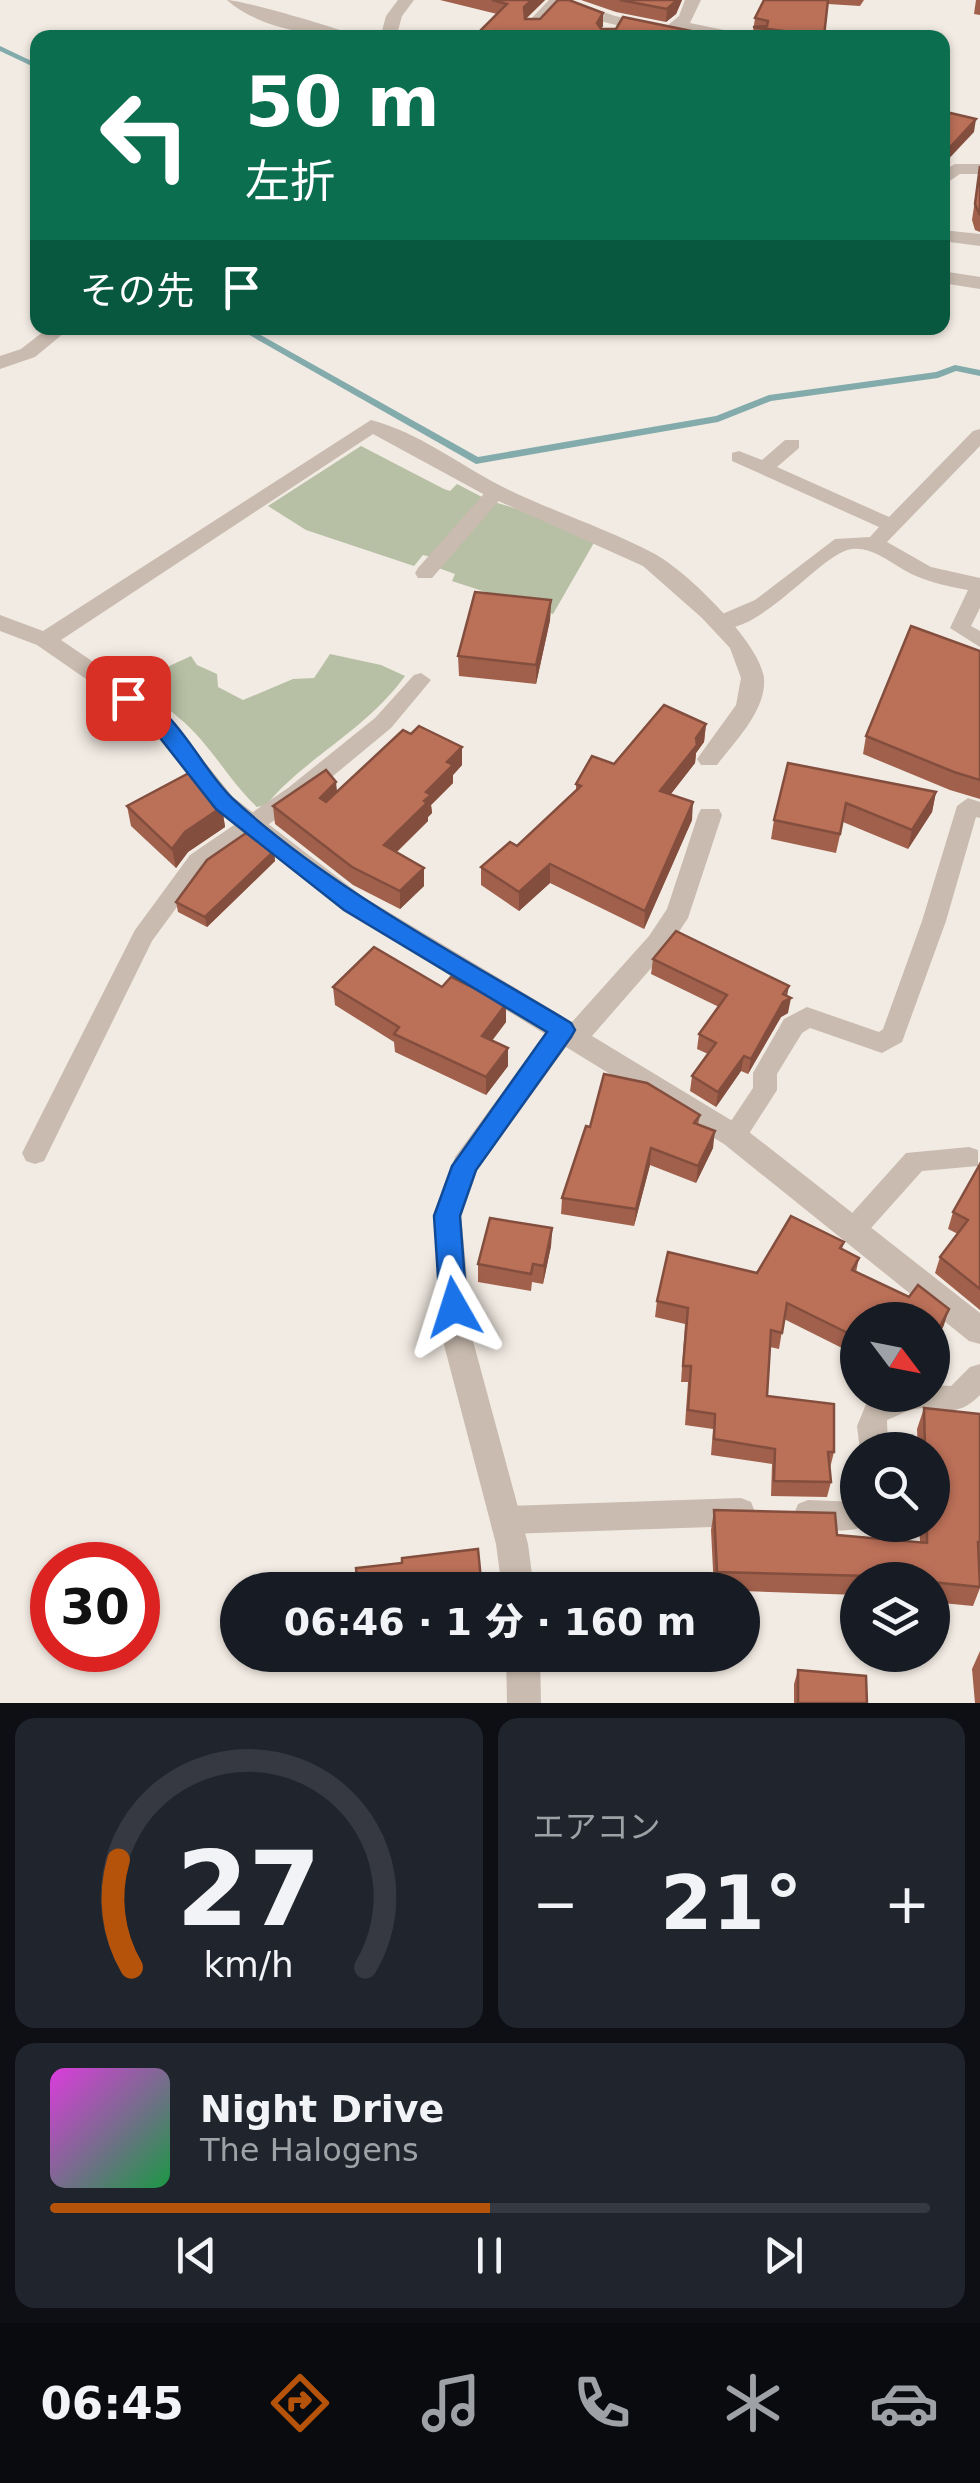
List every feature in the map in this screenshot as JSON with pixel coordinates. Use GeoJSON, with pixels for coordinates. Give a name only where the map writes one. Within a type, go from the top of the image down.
{"type":"FeatureCollection","features":[{"type":"Feature","properties":{"kind":"street"},"geometry":{"type":"LineString","coordinates":[[235,0],[257,13],[321,30]]}},
{"type":"Feature","properties":{"kind":"street"},"geometry":{"type":"LineString","coordinates":[[390,30],[394,16],[406,0]]}},
{"type":"Feature","properties":{"kind":"street"},"geometry":{"type":"LineString","coordinates":[[558,0],[611,30]]}},
{"type":"Feature","properties":{"kind":"street"},"geometry":{"type":"LineString","coordinates":[[673,30],[694,0]]}},
{"type":"Feature","properties":{"kind":"street"},"geometry":{"type":"LineString","coordinates":[[950,172],[980,169]]}},
{"type":"Feature","properties":{"kind":"street"},"geometry":{"type":"LineString","coordinates":[[950,236],[980,240]]}},
{"type":"Feature","properties":{"kind":"street"},"geometry":{"type":"LineString","coordinates":[[950,277],[980,283]]}},
{"type":"Feature","properties":{"kind":"street"},"geometry":{"type":"LineString","coordinates":[[0,363],[28,353],[51,335]]}},
{"type":"Feature","properties":{"kind":"street"},"geometry":{"type":"LineString","coordinates":[[46,640],[371,426],[407,440],[496,492],[652,561],[720,623],[740,645],[753,678],[748,707],[709,759]]}},
{"type":"Feature","properties":{"kind":"street"},"geometry":{"type":"LineString","coordinates":[[0,623],[46,640],[153,714],[224,803],[352,904],[734,1136],[980,1331]]}},
{"type":"Feature","properties":{"kind":"street"},"geometry":{"type":"LineString","coordinates":[[515,1572],[505,1520],[458,1341],[447,1216],[465,1166],[569,1033],[658,943],[679,910],[710,815]]}},
{"type":"Feature","properties":{"kind":"street"},"geometry":{"type":"LineString","coordinates":[[523,1672],[524,1703]]}},
{"type":"Feature","properties":{"kind":"lane"},"geometry":{"type":"LineString","coordinates":[[532,26],[558,0]]}},
{"type":"Feature","properties":{"kind":"lane"},"geometry":{"type":"LineString","coordinates":[[875,543],[980,435]]}},
{"type":"Feature","properties":{"kind":"lane"},"geometry":{"type":"LineString","coordinates":[[764,469],[792,444]]}},
{"type":"Feature","properties":{"kind":"lane"},"geometry":{"type":"LineString","coordinates":[[738,457],[890,525]]}},
{"type":"Feature","properties":{"kind":"lane"},"geometry":{"type":"LineString","coordinates":[[425,573],[496,492]]}},
{"type":"Feature","properties":{"kind":"lane"},"geometry":{"type":"LineString","coordinates":[[720,623],[762,605],[842,543],[875,543],[892,557],[926,572],[980,586],[960,628],[980,640]]}},
{"type":"Feature","properties":{"kind":"lane"},"geometry":{"type":"LineString","coordinates":[[35,1153],[143,936],[198,860],[296,794],[383,723],[421,680]]}},
{"type":"Feature","properties":{"kind":"lane"},"geometry":{"type":"LineString","coordinates":[[734,1136],[766,1090],[765,1073],[793,1026],[807,1017],[882,1043],[893,1035],[934,921],[968,806],[980,810]]}},
{"type":"Feature","properties":{"kind":"lane"},"geometry":{"type":"LineString","coordinates":[[854,1230],[915,1161],[969,1158]]}},
{"type":"Feature","properties":{"kind":"lane"},"geometry":{"type":"LineString","coordinates":[[872,1432],[877,1411],[912,1396],[957,1399],[980,1376]]}},
{"type":"Feature","properties":{"kind":"lane"},"geometry":{"type":"LineString","coordinates":[[505,1520],[587,1519],[674,1511],[840,1516]]}},
{"type":"Feature","properties":{"kind":"green space"},"geometry":{"type":"Polygon","coordinates":[[[361,446],[444,489],[450,491],[457,484],[482,497],[431,557],[423,555],[414,566],[306,530],[268,506],[361,446]]]}},
{"type":"Feature","properties":{"kind":"green space"},"geometry":{"type":"Polygon","coordinates":[[[491,501],[537,515],[595,541],[553,614],[452,581],[455,574],[436,567],[491,501]]]}},
{"type":"Feature","properties":{"kind":"green space"},"geometry":{"type":"Polygon","coordinates":[[[330,654],[381,665],[405,676],[354,729],[299,772],[266,805],[257,807],[200,739],[153,696],[141,679],[191,656],[197,665],[217,674],[218,687],[243,700],[293,679],[314,678],[330,654]]]}},
{"type":"Feature","properties":{"kind":"building"},"geometry":{"type":"Polygon","coordinates":[[[492,0],[532,0],[524,7],[525,19],[540,19],[558,0],[569,0],[603,13],[597,23],[601,29],[616,29],[623,17],[686,30],[481,30],[507,4],[492,0]]]}},
{"type":"Feature","properties":{"kind":"building"},"geometry":{"type":"Polygon","coordinates":[[[620,0],[677,0],[667,9],[620,0]]]}},
{"type":"Feature","properties":{"kind":"building"},"geometry":{"type":"Polygon","coordinates":[[[764,0],[828,0],[825,30],[753,27],[767,26],[768,21],[755,18],[764,0]]]}},
{"type":"Feature","properties":{"kind":"building"},"geometry":{"type":"Polygon","coordinates":[[[950,113],[976,119],[950,147],[950,113]]]}},
{"type":"Feature","properties":{"kind":"building"},"geometry":{"type":"Polygon","coordinates":[[[980,166],[980,215],[975,204],[980,166]]]}},
{"type":"Feature","properties":{"kind":"building"},"geometry":{"type":"Polygon","coordinates":[[[475,592],[551,600],[536,665],[458,656],[475,592]]]}},
{"type":"Feature","properties":{"kind":"building"},"geometry":{"type":"Polygon","coordinates":[[[911,626],[980,651],[980,780],[866,736],[911,626]]]}},
{"type":"Feature","properties":{"kind":"building"},"geometry":{"type":"Polygon","coordinates":[[[664,705],[706,724],[696,738],[697,745],[660,791],[693,802],[645,911],[550,864],[519,892],[481,867],[510,842],[517,846],[581,786],[576,784],[592,756],[614,764],[664,705]]]}},
{"type":"Feature","properties":{"kind":"building"},"geometry":{"type":"Polygon","coordinates":[[[419,726],[462,747],[447,762],[453,765],[426,792],[431,795],[424,801],[427,803],[384,845],[424,868],[400,891],[352,867],[273,806],[326,770],[336,782],[320,798],[326,802],[403,730],[411,734],[419,726]]]}},
{"type":"Feature","properties":{"kind":"building"},"geometry":{"type":"Polygon","coordinates":[[[788,763],[936,792],[912,830],[846,803],[840,834],[774,820],[788,763]]]}},
{"type":"Feature","properties":{"kind":"building"},"geometry":{"type":"Polygon","coordinates":[[[189,773],[222,807],[185,832],[172,849],[127,806],[189,773]]]}},
{"type":"Feature","properties":{"kind":"building"},"geometry":{"type":"Polygon","coordinates":[[[249,831],[274,851],[205,917],[176,902],[207,860],[249,831]]]}},
{"type":"Feature","properties":{"kind":"building"},"geometry":{"type":"Polygon","coordinates":[[[676,931],[789,986],[783,994],[791,998],[783,1002],[751,1059],[744,1056],[718,1092],[692,1076],[716,1043],[699,1034],[727,995],[653,959],[676,931]]]}},
{"type":"Feature","properties":{"kind":"building"},"geometry":{"type":"Polygon","coordinates":[[[374,947],[442,987],[451,977],[506,1004],[482,1036],[508,1048],[486,1077],[394,1034],[399,1027],[333,987],[374,947]]]}},
{"type":"Feature","properties":{"kind":"building"},"geometry":{"type":"Polygon","coordinates":[[[604,1074],[647,1083],[700,1115],[694,1123],[715,1131],[698,1166],[651,1148],[636,1209],[562,1198],[586,1126],[590,1127],[604,1074]]]}},
{"type":"Feature","properties":{"kind":"building"},"geometry":{"type":"Polygon","coordinates":[[[980,1164],[980,1289],[940,1257],[968,1220],[953,1212],[980,1164]]]}},
{"type":"Feature","properties":{"kind":"building"},"geometry":{"type":"Polygon","coordinates":[[[791,1216],[844,1242],[840,1248],[859,1258],[852,1270],[909,1297],[918,1285],[940,1302],[840,1302],[840,1329],[787,1303],[782,1333],[771,1330],[767,1396],[834,1404],[834,1452],[828,1452],[831,1482],[774,1481],[775,1449],[714,1439],[715,1414],[688,1410],[691,1366],[683,1366],[688,1308],[657,1301],[668,1252],[757,1273],[791,1216]]]}},
{"type":"Feature","properties":{"kind":"building"},"geometry":{"type":"Polygon","coordinates":[[[490,1218],[552,1228],[544,1266],[533,1264],[531,1274],[478,1264],[490,1218]]]}},
{"type":"Feature","properties":{"kind":"building"},"geometry":{"type":"Polygon","coordinates":[[[924,1412],[980,1414],[980,1587],[950,1584],[950,1562],[840,1562],[840,1575],[717,1572],[714,1510],[835,1513],[840,1542],[950,1542],[950,1432],[925,1432],[924,1412]]]}},
{"type":"Feature","properties":{"kind":"building"},"geometry":{"type":"Polygon","coordinates":[[[478,1549],[480,1572],[356,1572],[356,1568],[402,1563],[402,1558],[478,1549]]]}},
{"type":"Feature","properties":{"kind":"building"},"geometry":{"type":"Polygon","coordinates":[[[798,1670],[866,1676],[867,1703],[798,1703],[798,1670]]]}},
{"type":"Feature","properties":{"kind":"waterway"},"geometry":{"type":"LineString","coordinates":[[0,48],[30,63]]}},
{"type":"Feature","properties":{"kind":"waterway"},"geometry":{"type":"LineString","coordinates":[[254,335],[476,461],[718,419],[769,398],[938,375],[955,368],[980,373]]}},
{"type":"Feature","properties":{"kind":"route"},"geometry":{"type":"LineString","coordinates":[[128,698],[153,714],[224,803],[352,904],[563,1030],[465,1166],[447,1216],[454,1307]]}}]}
